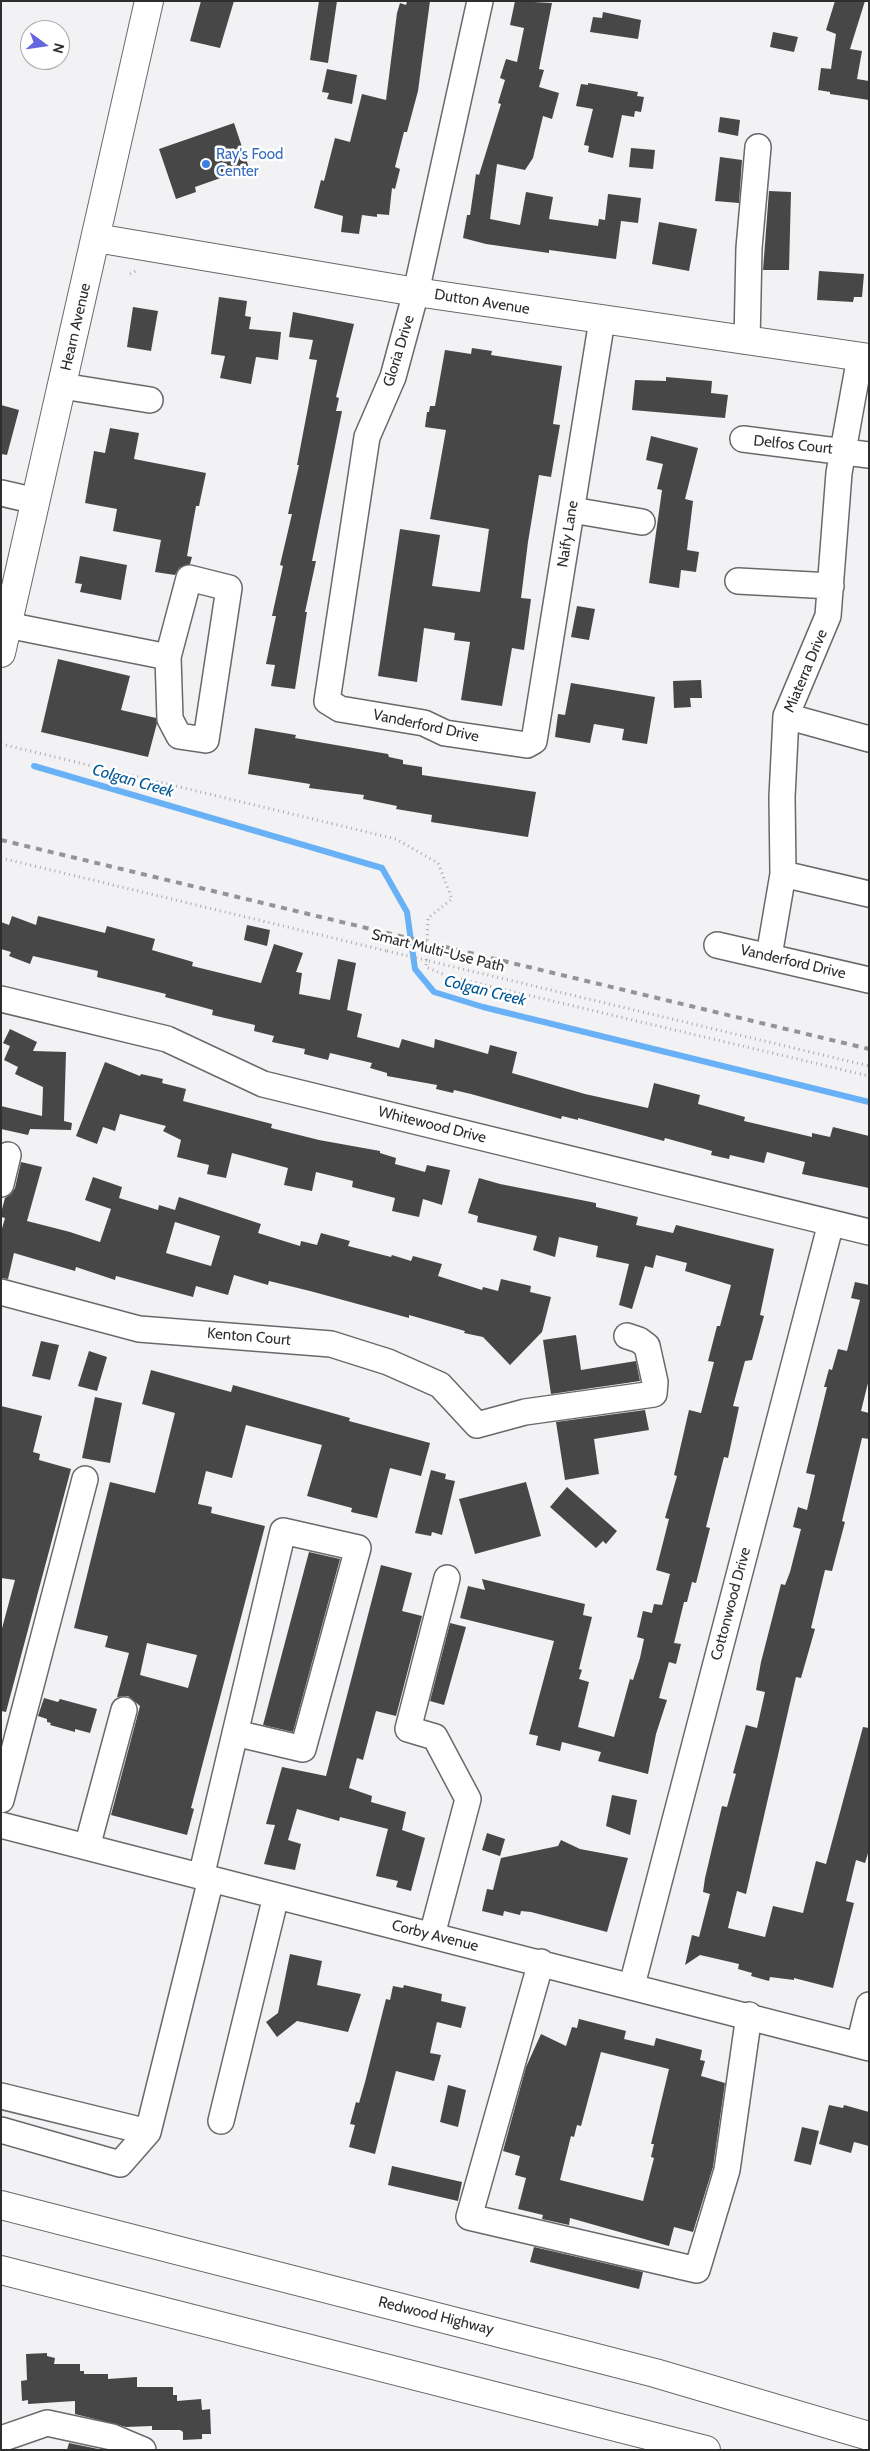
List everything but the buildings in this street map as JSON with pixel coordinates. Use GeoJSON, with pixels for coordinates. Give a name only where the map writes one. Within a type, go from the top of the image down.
{"type":"FeatureCollection","features":[{"type":"Feature","properties":{"kind":"main road","name":"Hearn Avenue"},"geometry":{"type":"LineString","coordinates":[[1,653],[149,1]]}},
{"type":"Feature","properties":{"kind":"main road","name":"Dutton Avenue"},"geometry":{"type":"LineString","coordinates":[[96,238],[416,292],[864,357]]}},
{"type":"Feature","properties":{"kind":"main road","name":"Redwood Highway"},"geometry":{"type":"LineString","coordinates":[[8,2206],[655,2373],[869,2436]]}},
{"type":"Feature","properties":{"kind":"main road"},"geometry":{"type":"LineString","coordinates":[[1,2270],[706,2450]]}},
{"type":"Feature","properties":{"kind":"main road"},"geometry":{"type":"LineString","coordinates":[[1,2285],[164,2312]]}},
{"type":"Feature","properties":{"kind":"street","name":"Gloria Drive"},"geometry":{"type":"LineString","coordinates":[[328,701],[367,437],[393,377],[416,292],[480,1]]}},
{"type":"Feature","properties":{"kind":"street"},"geometry":{"type":"LineString","coordinates":[[747,341],[749,248],[758,147]]}},
{"type":"Feature","properties":{"kind":"street","name":"Naify Lane"},"geometry":{"type":"LineString","coordinates":[[527,745],[534,741],[602,320]]}},
{"type":"Feature","properties":{"kind":"street","name":"Miaterra Drive"},"geometry":{"type":"LineString","coordinates":[[769,956],[783,874],[782,797],[786,716],[826,626],[831,586],[839,473],[864,357]]}},
{"type":"Feature","properties":{"kind":"street"},"geometry":{"type":"LineString","coordinates":[[62,386],[150,400]]}},
{"type":"Feature","properties":{"kind":"street","name":"Delfos Court"},"geometry":{"type":"LineString","coordinates":[[743,439],[869,454]]}},
{"type":"Feature","properties":{"kind":"street"},"geometry":{"type":"LineString","coordinates":[[1,493],[36,501]]}},
{"type":"Feature","properties":{"kind":"street"},"geometry":{"type":"LineString","coordinates":[[572,510],[642,522]]}},
{"type":"Feature","properties":{"kind":"street"},"geometry":{"type":"LineString","coordinates":[[190,578],[229,588],[206,740],[179,736],[170,719],[168,657],[190,578]]}},
{"type":"Feature","properties":{"kind":"street"},"geometry":{"type":"LineString","coordinates":[[738,581],[831,586]]}},
{"type":"Feature","properties":{"kind":"street"},"geometry":{"type":"LineString","coordinates":[[7,625],[168,657]]}},
{"type":"Feature","properties":{"kind":"street","name":"Vanderford Drive"},"geometry":{"type":"LineString","coordinates":[[328,701],[340,709],[424,723],[445,733],[527,745]]}},
{"type":"Feature","properties":{"kind":"street"},"geometry":{"type":"LineString","coordinates":[[786,716],[869,739]]}},
{"type":"Feature","properties":{"kind":"street"},"geometry":{"type":"LineString","coordinates":[[783,874],[869,894]]}},
{"type":"Feature","properties":{"kind":"street","name":"Vanderford Drive"},"geometry":{"type":"LineString","coordinates":[[717,945],[869,980]]}},
{"type":"Feature","properties":{"kind":"street","name":"Whitewood Drive"},"geometry":{"type":"LineString","coordinates":[[1,999],[167,1039],[263,1084],[869,1232]]}},
{"type":"Feature","properties":{"kind":"street"},"geometry":{"type":"LineString","coordinates":[[1,1184],[8,1155]]}},
{"type":"Feature","properties":{"kind":"street","name":"Cottonwood Drive"},"geometry":{"type":"LineString","coordinates":[[632,1985],[831,1223]]}},
{"type":"Feature","properties":{"kind":"street","name":"Kenton Court"},"geometry":{"type":"LineString","coordinates":[[1,1292],[139,1329],[331,1344],[388,1362],[440,1385],[477,1424],[525,1412],[654,1394],[655,1382],[647,1346],[639,1340],[627,1336]]}},
{"type":"Feature","properties":{"kind":"street"},"geometry":{"type":"LineString","coordinates":[[1,1800],[85,1479]]}},
{"type":"Feature","properties":{"kind":"street"},"geometry":{"type":"LineString","coordinates":[[1,2130],[120,2164],[148,2132],[206,1878],[235,1733],[283,1531],[358,1548],[303,1749],[235,1733]]}},
{"type":"Feature","properties":{"kind":"street"},"geometry":{"type":"LineString","coordinates":[[432,1935],[468,1799],[435,1737],[408,1729],[447,1578]]}},
{"type":"Feature","properties":{"kind":"street"},"geometry":{"type":"LineString","coordinates":[[87,1847],[124,1710]]}},
{"type":"Feature","properties":{"kind":"street","name":"Corby Avenue"},"geometry":{"type":"LineString","coordinates":[[2,1829],[87,1847],[632,1985],[864,2046]]}},
{"type":"Feature","properties":{"kind":"street"},"geometry":{"type":"LineString","coordinates":[[221,2121],[276,1896]]}},
{"type":"Feature","properties":{"kind":"street"},"geometry":{"type":"LineString","coordinates":[[541,1962],[469,2217],[697,2270],[727,2170],[749,2015]]}},
{"type":"Feature","properties":{"kind":"street"},"geometry":{"type":"LineString","coordinates":[[864,2046],[869,2005]]}},
{"type":"Feature","properties":{"kind":"street"},"geometry":{"type":"LineString","coordinates":[[1,2096],[148,2132]]}},
{"type":"Feature","properties":{"kind":"street"},"geometry":{"type":"LineString","coordinates":[[1,2440],[47,2423],[112,2437],[144,2450]]}},
{"type":"Feature","properties":{"kind":"path"},"geometry":{"type":"LineString","coordinates":[[1,744],[396,839],[438,863],[452,898],[428,918],[426,967],[447,976],[869,1076]]}},
{"type":"Feature","properties":{"kind":"path","name":"Smart Multi-Use Path"},"geometry":{"type":"LineString","coordinates":[[1,858],[869,1066]]}},
{"type":"Feature","properties":{"kind":"waterway","name":"Colgan Creek"},"geometry":{"type":"LineString","coordinates":[[34,766],[382,868],[407,912],[415,969],[434,992],[483,1007],[869,1102]]}},
{"type":"Feature","properties":{"kind":"railway"},"geometry":{"type":"LineString","coordinates":[[1,840],[869,1049]]}},
{"type":"Feature","properties":{"kind":"place","name":"Ray's Food Center"},"geometry":{"type":"Point","coordinates":[206,164]}}]}
